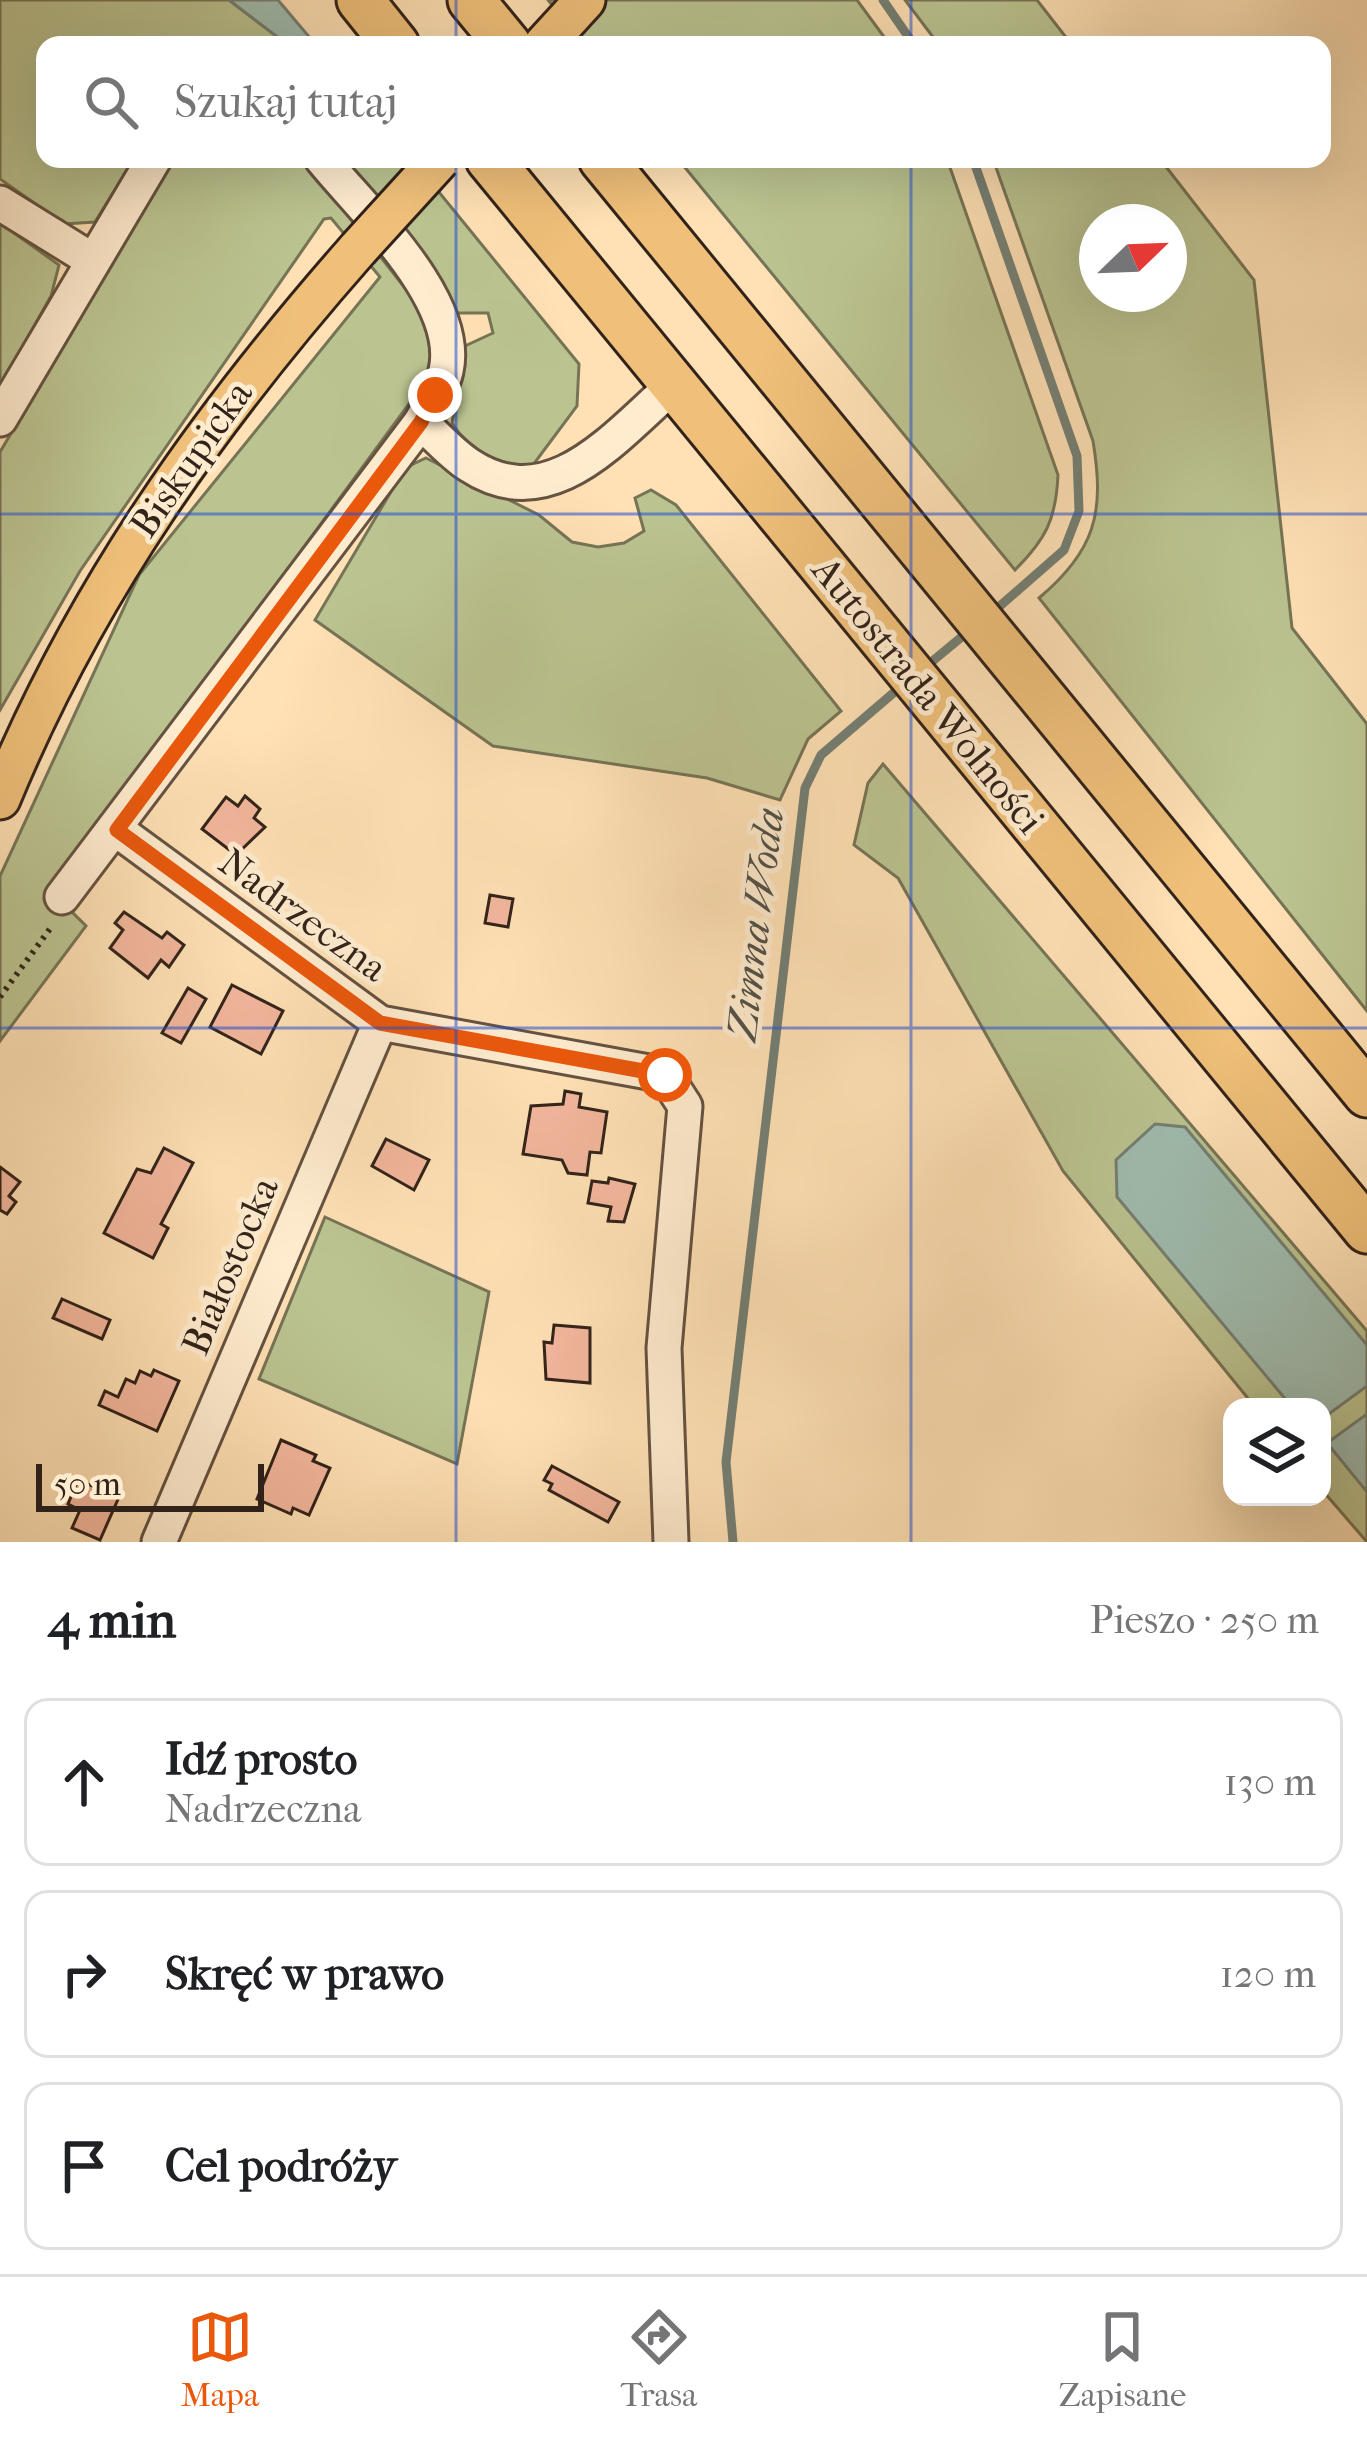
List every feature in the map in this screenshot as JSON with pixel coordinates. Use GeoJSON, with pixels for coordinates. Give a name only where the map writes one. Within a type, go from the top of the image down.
{"type":"FeatureCollection","features":[{"type":"Feature","properties":{"kind":"highway"},"geometry":{"type":"LineString","coordinates":[[360,0],[389,36]]}},
{"type":"Feature","properties":{"kind":"highway"},"geometry":{"type":"LineString","coordinates":[[472,0],[501,36]]}},
{"type":"Feature","properties":{"kind":"highway","name":"Autostrada Wolności"},"geometry":{"type":"LineString","coordinates":[[496,168],[1367,1230]]}},
{"type":"Feature","properties":{"kind":"highway"},"geometry":{"type":"LineString","coordinates":[[609,168],[1367,1094]]}},
{"type":"Feature","properties":{"kind":"main road"},"geometry":{"type":"LineString","coordinates":[[552,36],[585,0]]}},
{"type":"Feature","properties":{"kind":"main road","name":"Biskupicka"},"geometry":{"type":"LineString","coordinates":[[1,793],[117,564],[196,442],[432,168]]}},
{"type":"Feature","properties":{"kind":"street"},"geometry":{"type":"LineString","coordinates":[[0,419],[148,168]]}},
{"type":"Feature","properties":{"kind":"street"},"geometry":{"type":"LineString","coordinates":[[62,897],[421,422],[446,373],[442,316],[425,285],[329,168]]}},
{"type":"Feature","properties":{"kind":"street"},"geometry":{"type":"LineString","coordinates":[[0,202],[92,260]]}},
{"type":"Feature","properties":{"kind":"street"},"geometry":{"type":"LineString","coordinates":[[421,422],[469,465],[500,480],[541,485],[578,467],[674,386]]}},
{"type":"Feature","properties":{"kind":"street","name":"Nadrzeczna"},"geometry":{"type":"LineString","coordinates":[[117,830],[380,1023],[665,1075],[685,1106],[664,1348],[671,1542]]}},
{"type":"Feature","properties":{"kind":"street","name":"Białostocka"},"geometry":{"type":"LineString","coordinates":[[159,1542],[380,1023]]}},
{"type":"Feature","properties":{"kind":"path"},"geometry":{"type":"LineString","coordinates":[[0,997],[66,907],[62,897]]}},
{"type":"Feature","properties":{"kind":"green space"},"geometry":{"type":"Polygon","coordinates":[[[0,0],[229,0],[276,36],[36,36],[36,168],[128,168],[95,222],[64,224],[0,179],[0,0]]]}},
{"type":"Feature","properties":{"kind":"green space"},"geometry":{"type":"Polygon","coordinates":[[[548,0],[857,0],[883,36],[578,36],[548,0]]]}},
{"type":"Feature","properties":{"kind":"green space"},"geometry":{"type":"Polygon","coordinates":[[[905,0],[1037,0],[1065,36],[932,36],[905,0]]]}},
{"type":"Feature","properties":{"kind":"green space"},"geometry":{"type":"Polygon","coordinates":[[[169,168],[310,168],[424,312],[432,338],[428,378],[51,891],[86,926],[0,1041],[0,876],[139,575],[380,277],[331,218],[324,219],[80,571],[0,710],[0,452],[169,168]]]}},
{"type":"Feature","properties":{"kind":"green space"},"geometry":{"type":"Polygon","coordinates":[[[350,168],[419,168],[579,364],[577,406],[530,469],[485,454],[452,423],[465,346],[493,333],[488,313],[457,313],[441,279],[350,168]]]}},
{"type":"Feature","properties":{"kind":"green space"},"geometry":{"type":"Polygon","coordinates":[[[685,168],[950,168],[1058,475],[1047,527],[1015,570],[685,168]]]}},
{"type":"Feature","properties":{"kind":"green space"},"geometry":{"type":"Polygon","coordinates":[[[996,168],[1167,168],[1254,280],[1292,628],[1367,724],[1367,1011],[1039,598],[1084,547],[1098,489],[1093,441],[996,168]]]}},
{"type":"Feature","properties":{"kind":"green space"},"geometry":{"type":"Polygon","coordinates":[[[0,223],[59,265],[51,296],[0,387],[0,223]]]}},
{"type":"Feature","properties":{"kind":"green space"},"geometry":{"type":"Polygon","coordinates":[[[426,458],[539,515],[572,542],[598,547],[624,543],[644,531],[635,498],[651,490],[676,505],[841,711],[808,739],[780,800],[707,778],[493,746],[315,620],[405,468],[426,458]]]}},
{"type":"Feature","properties":{"kind":"green space"},"geometry":{"type":"Polygon","coordinates":[[[883,764],[1367,1331],[1367,1542],[1331,1500],[1331,1398],[1248,1398],[1063,1171],[898,878],[854,845],[868,783],[883,764]]]}},
{"type":"Feature","properties":{"kind":"green space"},"geometry":{"type":"Polygon","coordinates":[[[325,1217],[489,1292],[457,1464],[259,1379],[325,1217]]]}},
{"type":"Feature","properties":{"kind":"shaded area"},"geometry":{"type":"Polygon","coordinates":[[[229,0],[278,0],[308,36],[276,36],[229,0]]]}},
{"type":"Feature","properties":{"kind":"shaded area"},"geometry":{"type":"Polygon","coordinates":[[[1155,1124],[1185,1127],[1367,1345],[1367,1386],[1331,1412],[1331,1398],[1284,1398],[1117,1197],[1116,1160],[1155,1124]]]}},
{"type":"Feature","properties":{"kind":"shaded area"},"geometry":{"type":"Polygon","coordinates":[[[1367,1414],[1367,1492],[1331,1448],[1331,1440],[1367,1414]]]}},
{"type":"Feature","properties":{"kind":"building"},"geometry":{"type":"Polygon","coordinates":[[[245,796],[260,809],[254,818],[265,827],[236,855],[202,829],[226,797],[238,806],[245,796]]]}},
{"type":"Feature","properties":{"kind":"building"},"geometry":{"type":"Polygon","coordinates":[[[490,895],[513,899],[508,927],[485,923],[490,895]]]}},
{"type":"Feature","properties":{"kind":"building"},"geometry":{"type":"Polygon","coordinates":[[[124,912],[162,938],[167,932],[184,945],[169,967],[161,960],[148,978],[110,948],[123,930],[115,923],[124,912]]]}},
{"type":"Feature","properties":{"kind":"building"},"geometry":{"type":"Polygon","coordinates":[[[232,985],[283,1011],[261,1054],[210,1027],[232,985]]]}},
{"type":"Feature","properties":{"kind":"building"},"geometry":{"type":"Polygon","coordinates":[[[188,988],[206,999],[181,1043],[162,1033],[188,988]]]}},
{"type":"Feature","properties":{"kind":"building"},"geometry":{"type":"Polygon","coordinates":[[[565,1091],[581,1094],[579,1107],[607,1112],[601,1153],[590,1152],[587,1175],[568,1173],[562,1160],[523,1154],[531,1106],[563,1104],[565,1091]]]}},
{"type":"Feature","properties":{"kind":"building"},"geometry":{"type":"Polygon","coordinates":[[[386,1139],[429,1160],[414,1190],[372,1166],[386,1139]]]}},
{"type":"Feature","properties":{"kind":"building"},"geometry":{"type":"Polygon","coordinates":[[[164,1148],[193,1163],[161,1224],[168,1228],[153,1258],[104,1233],[137,1169],[151,1173],[164,1148]]]}},
{"type":"Feature","properties":{"kind":"building"},"geometry":{"type":"Polygon","coordinates":[[[0,1167],[20,1182],[9,1196],[16,1202],[7,1214],[0,1210],[0,1167]]]}},
{"type":"Feature","properties":{"kind":"building"},"geometry":{"type":"Polygon","coordinates":[[[609,1178],[635,1184],[624,1222],[608,1221],[611,1207],[588,1203],[592,1181],[608,1183],[609,1178]]]}},
{"type":"Feature","properties":{"kind":"building"},"geometry":{"type":"Polygon","coordinates":[[[62,1299],[110,1320],[102,1339],[53,1318],[62,1299]]]}},
{"type":"Feature","properties":{"kind":"building"},"geometry":{"type":"Polygon","coordinates":[[[554,1325],[590,1328],[590,1383],[546,1379],[544,1342],[552,1343],[554,1325]]]}},
{"type":"Feature","properties":{"kind":"building"},"geometry":{"type":"Polygon","coordinates":[[[154,1370],[179,1381],[157,1431],[99,1405],[105,1391],[118,1397],[126,1379],[135,1383],[140,1371],[151,1376],[154,1370]]]}},
{"type":"Feature","properties":{"kind":"building"},"geometry":{"type":"Polygon","coordinates":[[[281,1440],[316,1455],[313,1461],[330,1468],[309,1515],[293,1508],[291,1514],[257,1499],[281,1440]]]}},
{"type":"Feature","properties":{"kind":"building"},"geometry":{"type":"Polygon","coordinates":[[[552,1466],[619,1502],[608,1522],[549,1490],[552,1484],[544,1480],[552,1466]]]}},
{"type":"Feature","properties":{"kind":"building"},"geometry":{"type":"Polygon","coordinates":[[[78,1480],[119,1497],[100,1540],[72,1528],[80,1510],[68,1504],[78,1480]]]}},
{"type":"Feature","properties":{"kind":"waterway","name":"Zimna Woda"},"geometry":{"type":"LineString","coordinates":[[883,0],[908,36]]}},
{"type":"Feature","properties":{"kind":"waterway","name":"Zimna Woda"},"geometry":{"type":"LineString","coordinates":[[976,168],[1077,456],[1079,511],[1064,550],[993,612]]}},
{"type":"Feature","properties":{"kind":"waterway","name":"Zimna Woda"},"geometry":{"type":"LineString","coordinates":[[923,669],[970,630]]}},
{"type":"Feature","properties":{"kind":"waterway","name":"Zimna Woda"},"geometry":{"type":"LineString","coordinates":[[733,1542],[726,1462],[805,788],[821,755],[905,683]]}},
{"type":"Feature","properties":{"kind":"route"},"geometry":{"type":"LineString","coordinates":[[435,395],[421,422],[185,732],[117,830],[380,1023],[665,1075]]}}]}
